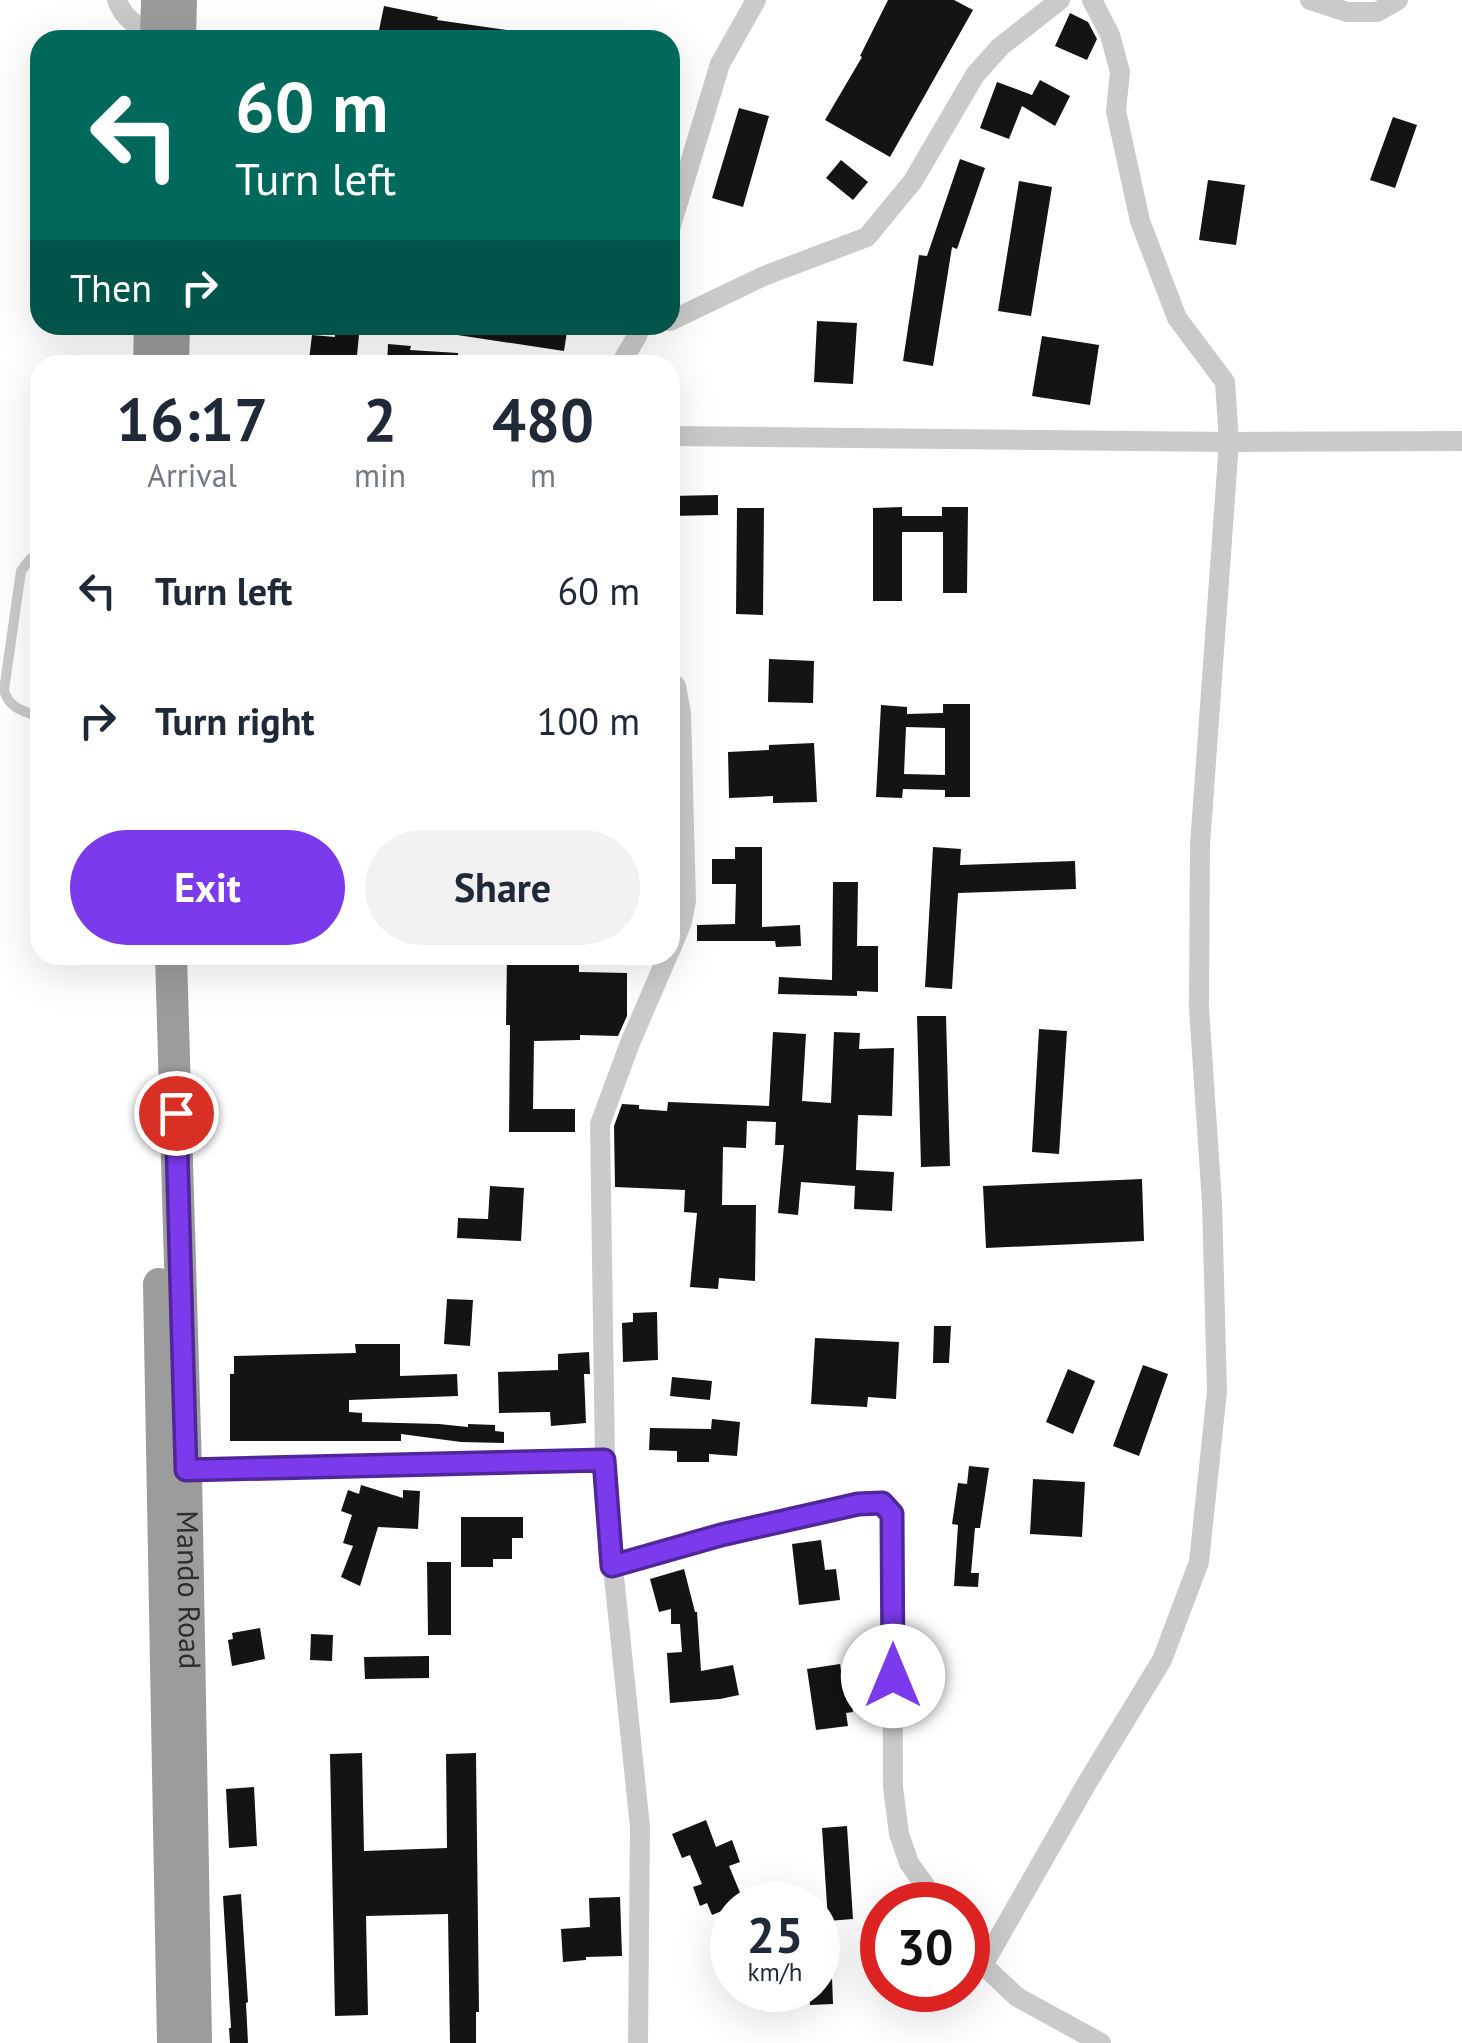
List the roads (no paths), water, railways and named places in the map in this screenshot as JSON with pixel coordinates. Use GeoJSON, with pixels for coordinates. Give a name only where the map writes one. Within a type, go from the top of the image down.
{"type":"FeatureCollection","features":[{"type":"Feature","properties":{"kind":"highway"},"geometry":{"type":"LineString","coordinates":[[157,0],[163,30]]}},
{"type":"Feature","properties":{"kind":"highway"},"geometry":{"type":"LineString","coordinates":[[168,30],[181,0]]}},
{"type":"Feature","properties":{"kind":"highway","name":"Mando Road"},"geometry":{"type":"LineString","coordinates":[[152,965],[172,2043]]}},
{"type":"Feature","properties":{"kind":"highway","name":"Mando Road"},"geometry":{"type":"LineString","coordinates":[[171,965],[186,1470],[196,2043]]}},
{"type":"Feature","properties":{"kind":"street"},"geometry":{"type":"LineString","coordinates":[[118,0],[132,24],[146,30]]}},
{"type":"Feature","properties":{"kind":"street"},"geometry":{"type":"LineString","coordinates":[[680,196],[720,64],[756,0]]}},
{"type":"Feature","properties":{"kind":"street"},"geometry":{"type":"LineString","coordinates":[[680,316],[764,276],[868,236],[913,181],[975,76],[1000,47],[1060,0]]}},
{"type":"Feature","properties":{"kind":"street"},"geometry":{"type":"LineString","coordinates":[[990,1953],[1162,1660],[1199,1562],[1217,1390],[1212,1203],[1199,1008],[1200,844],[1228,442],[1226,382],[1178,318],[1140,220],[1116,112],[1120,72],[1110,35],[1092,0]]}},
{"type":"Feature","properties":{"kind":"street"},"geometry":{"type":"LineString","coordinates":[[1310,0],[1347,12],[1377,12],[1398,0]]}},
{"type":"Feature","properties":{"kind":"street"},"geometry":{"type":"LineString","coordinates":[[680,436],[1462,441]]}},
{"type":"Feature","properties":{"kind":"street"},"geometry":{"type":"LineString","coordinates":[[680,708],[686,901],[680,927]]}},
{"type":"Feature","properties":{"kind":"street"},"geometry":{"type":"LineString","coordinates":[[638,2043],[640,1828],[604,1460],[600,1124],[664,965]]}},
{"type":"Feature","properties":{"kind":"street"},"geometry":{"type":"LineString","coordinates":[[186,1470],[604,1460]]}},
{"type":"Feature","properties":{"kind":"street"},"geometry":{"type":"LineString","coordinates":[[612,1566],[721,1535],[858,1504],[882,1503],[892,1514],[893,1787],[898,1834],[909,1863],[923,1882]]}},
{"type":"Feature","properties":{"kind":"street"},"geometry":{"type":"LineString","coordinates":[[990,1972],[1017,1997],[1100,2043]]}},
{"type":"Feature","properties":{"kind":"lane"},"geometry":{"type":"LineString","coordinates":[[30,559],[21,571],[4,690],[6,700],[30,713]]}}]}
